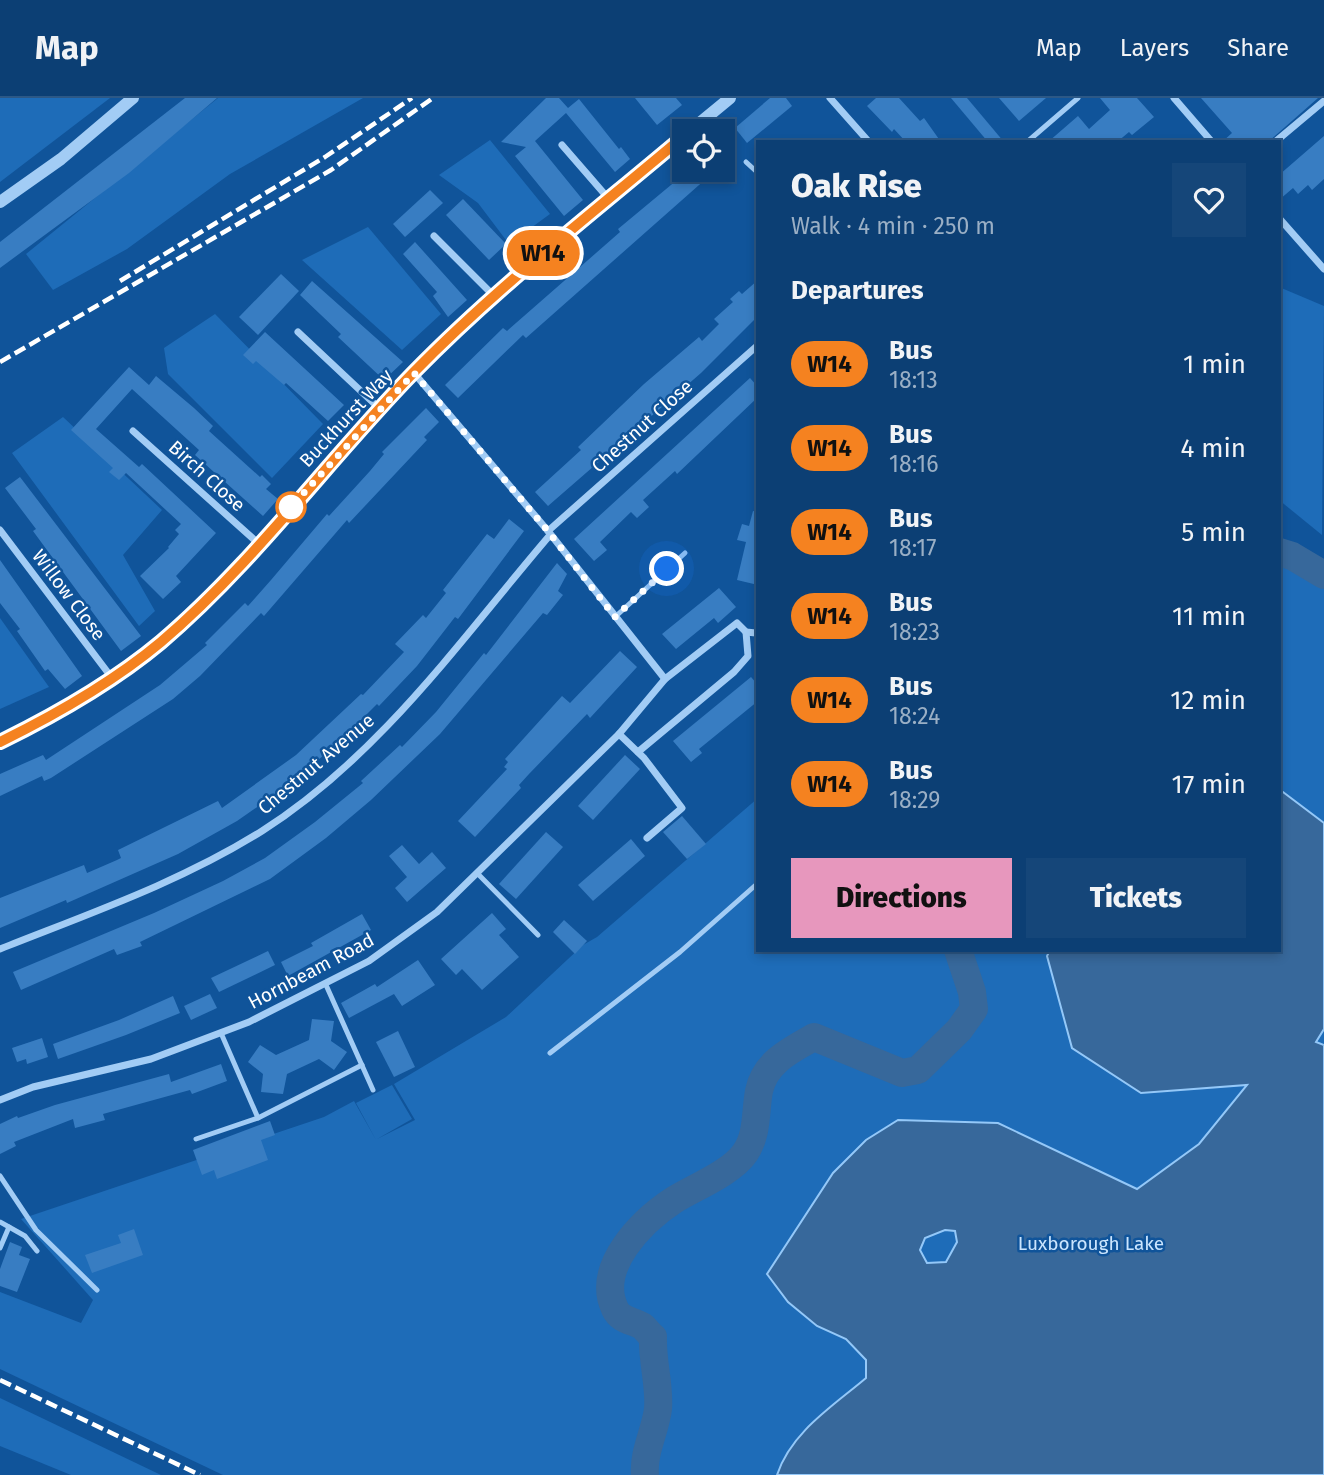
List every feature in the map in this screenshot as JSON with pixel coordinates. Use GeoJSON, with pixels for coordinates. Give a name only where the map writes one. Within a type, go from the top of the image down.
{"type":"FeatureCollection","features":[{"type":"Feature","properties":{"kind":"street"},"geometry":{"type":"LineString","coordinates":[[0,202],[61,159],[133,98]]}},
{"type":"Feature","properties":{"kind":"street"},"geometry":{"type":"LineString","coordinates":[[705,119],[730,98]]}},
{"type":"Feature","properties":{"kind":"street"},"geometry":{"type":"LineString","coordinates":[[830,98],[867,140]]}},
{"type":"Feature","properties":{"kind":"street"},"geometry":{"type":"LineString","coordinates":[[1174,98],[1210,140]]}},
{"type":"Feature","properties":{"kind":"street"},"geometry":{"type":"LineString","coordinates":[[1277,140],[1324,101]]}},
{"type":"Feature","properties":{"kind":"street"},"geometry":{"type":"LineString","coordinates":[[562,145],[608,198]]}},
{"type":"Feature","properties":{"kind":"street","name":"Buckhurst Way"},"geometry":{"type":"LineString","coordinates":[[0,742],[49,718],[112,678],[195,611],[414,373],[494,296],[672,146]]}},
{"type":"Feature","properties":{"kind":"street"},"geometry":{"type":"LineString","coordinates":[[1281,220],[1324,269]]}},
{"type":"Feature","properties":{"kind":"street"},"geometry":{"type":"LineString","coordinates":[[434,236],[494,296]]}},
{"type":"Feature","properties":{"kind":"street"},"geometry":{"type":"LineString","coordinates":[[298,332],[380,409]]}},
{"type":"Feature","properties":{"kind":"street","name":"Chestnut Close"},"geometry":{"type":"LineString","coordinates":[[549,533],[756,347]]}},
{"type":"Feature","properties":{"kind":"street"},"geometry":{"type":"LineString","coordinates":[[414,373],[549,533],[665,679]]}},
{"type":"Feature","properties":{"kind":"street","name":"Birch Close"},"geometry":{"type":"LineString","coordinates":[[134,431],[259,544]]}},
{"type":"Feature","properties":{"kind":"street","name":"Willow Close"},"geometry":{"type":"LineString","coordinates":[[0,530],[112,678]]}},
{"type":"Feature","properties":{"kind":"street","name":"Chestnut Avenue"},"geometry":{"type":"LineString","coordinates":[[0,949],[145,891],[234,846],[296,806],[365,749],[432,680],[549,533]]}},
{"type":"Feature","properties":{"kind":"street","name":"Hornbeam Road"},"geometry":{"type":"LineString","coordinates":[[0,1100],[33,1087],[151,1059],[221,1033],[326,985],[369,961],[437,912],[478,874],[619,734],[665,679],[737,623],[746,632]]}},
{"type":"Feature","properties":{"kind":"street"},"geometry":{"type":"LineString","coordinates":[[638,752],[734,672],[748,656],[746,632],[756,633]]}},
{"type":"Feature","properties":{"kind":"street"},"geometry":{"type":"LineString","coordinates":[[619,734],[638,752],[682,808],[648,838]]}},
{"type":"Feature","properties":{"kind":"lane"},"geometry":{"type":"LineString","coordinates":[[1029,140],[1078,98]]}},
{"type":"Feature","properties":{"kind":"lane"},"geometry":{"type":"LineString","coordinates":[[746,162],[756,171]]}},
{"type":"Feature","properties":{"kind":"lane"},"geometry":{"type":"LineString","coordinates":[[615,617],[685,553]]}},
{"type":"Feature","properties":{"kind":"lane"},"geometry":{"type":"LineString","coordinates":[[478,874],[538,935]]}},
{"type":"Feature","properties":{"kind":"lane"},"geometry":{"type":"LineString","coordinates":[[550,1053],[680,951],[756,885]]}},
{"type":"Feature","properties":{"kind":"lane"},"geometry":{"type":"LineString","coordinates":[[326,985],[373,1090]]}},
{"type":"Feature","properties":{"kind":"lane"},"geometry":{"type":"LineString","coordinates":[[221,1033],[258,1118]]}},
{"type":"Feature","properties":{"kind":"lane"},"geometry":{"type":"LineString","coordinates":[[196,1139],[258,1118],[362,1065]]}},
{"type":"Feature","properties":{"kind":"lane"},"geometry":{"type":"LineString","coordinates":[[0,1177],[36,1230],[97,1290]]}},
{"type":"Feature","properties":{"kind":"lane"},"geometry":{"type":"LineString","coordinates":[[0,1222],[33,1242],[37,1251]]}},
{"type":"Feature","properties":{"kind":"lane"},"geometry":{"type":"LineString","coordinates":[[0,1248],[9,1227]]}},
{"type":"Feature","properties":{"kind":"green space"},"geometry":{"type":"Polygon","coordinates":[[[0,98],[110,98],[0,182],[0,98]]]}},
{"type":"Feature","properties":{"kind":"green space"},"geometry":{"type":"Polygon","coordinates":[[[218,98],[363,98],[230,174],[127,249],[53,290],[26,254],[218,98]]]}},
{"type":"Feature","properties":{"kind":"green space"},"geometry":{"type":"Polygon","coordinates":[[[490,140],[550,214],[509,244],[478,203],[439,175],[490,140]]]}},
{"type":"Feature","properties":{"kind":"green space"},"geometry":{"type":"Polygon","coordinates":[[[368,227],[441,314],[402,350],[302,260],[368,227]]]}},
{"type":"Feature","properties":{"kind":"green space"},"geometry":{"type":"Polygon","coordinates":[[[1281,288],[1324,306],[1322,535],[1281,502],[1281,288]]]}},
{"type":"Feature","properties":{"kind":"green space"},"geometry":{"type":"Polygon","coordinates":[[[215,314],[323,424],[272,478],[168,374],[164,348],[215,314]]]}},
{"type":"Feature","properties":{"kind":"green space"},"geometry":{"type":"Polygon","coordinates":[[[63,417],[162,510],[123,555],[155,611],[139,626],[12,453],[63,417]]]}},
{"type":"Feature","properties":{"kind":"green space"},"geometry":{"type":"Polygon","coordinates":[[[1281,556],[1324,583],[1324,1475],[223,1475],[0,1369],[0,1292],[81,1323],[93,1300],[21,1219],[324,1117],[354,1101],[376,1140],[356,1103],[392,1085],[412,1119],[377,1139],[415,1120],[394,1084],[506,1017],[583,945],[597,937],[756,800],[756,952],[1281,952],[1281,556]]]}},
{"type":"Feature","properties":{"kind":"green space"},"geometry":{"type":"Polygon","coordinates":[[[0,618],[49,687],[0,709],[0,618]]]}},
{"type":"Feature","properties":{"kind":"green space"},"geometry":{"type":"Polygon","coordinates":[[[0,1398],[161,1475],[71,1475],[0,1446],[0,1398]]]}},
{"type":"Feature","properties":{"kind":"shaded area","name":"Luxborough Lake"},"geometry":{"type":"Polygon","coordinates":[[[1281,791],[1324,823],[1324,1029],[1316,1042],[1324,1045],[1324,1475],[777,1475],[792,1446],[814,1421],[866,1378],[866,1360],[846,1339],[817,1326],[788,1302],[767,1274],[833,1173],[866,1140],[898,1120],[998,1123],[1137,1189],[1199,1144],[1247,1085],[1141,1093],[1072,1048],[1047,956],[1049,952],[1281,952],[1281,791]],[[945,1230],[925,1238],[920,1250],[927,1263],[946,1262],[957,1242],[955,1231],[945,1230]]]}},
{"type":"Feature","properties":{"kind":"building"},"geometry":{"type":"Polygon","coordinates":[[[185,98],[217,98],[129,173],[0,268],[0,242],[185,98]]]}},
{"type":"Feature","properties":{"kind":"building"},"geometry":{"type":"Polygon","coordinates":[[[546,98],[559,98],[568,108],[579,99],[630,159],[615,172],[566,113],[535,141],[583,200],[564,216],[515,156],[526,147],[501,142],[546,98]]]}},
{"type":"Feature","properties":{"kind":"building"},"geometry":{"type":"Polygon","coordinates":[[[635,98],[676,98],[682,105],[657,125],[635,98]]]}},
{"type":"Feature","properties":{"kind":"building"},"geometry":{"type":"Polygon","coordinates":[[[770,98],[786,98],[792,106],[747,143],[735,128],[770,98]]]}},
{"type":"Feature","properties":{"kind":"building"},"geometry":{"type":"Polygon","coordinates":[[[876,98],[899,98],[920,121],[924,118],[940,140],[904,140],[894,129],[892,132],[867,106],[876,98]]]}},
{"type":"Feature","properties":{"kind":"building"},"geometry":{"type":"Polygon","coordinates":[[[951,98],[967,98],[1002,140],[986,140],[951,98]]]}},
{"type":"Feature","properties":{"kind":"building"},"geometry":{"type":"Polygon","coordinates":[[[999,98],[1046,98],[1019,121],[999,98]]]}},
{"type":"Feature","properties":{"kind":"building"},"geometry":{"type":"Polygon","coordinates":[[[1100,98],[1137,98],[1154,117],[1132,135],[1129,132],[1119,140],[1050,140],[1078,116],[1089,129],[1110,110],[1100,98]]]}},
{"type":"Feature","properties":{"kind":"building"},"geometry":{"type":"Polygon","coordinates":[[[1201,98],[1318,98],[1270,140],[1224,140],[1232,133],[1201,98]]]}},
{"type":"Feature","properties":{"kind":"building"},"geometry":{"type":"Polygon","coordinates":[[[1324,136],[1324,179],[1312,190],[1308,185],[1298,194],[1293,188],[1281,198],[1281,173],[1324,136]]]}},
{"type":"Feature","properties":{"kind":"building"},"geometry":{"type":"Polygon","coordinates":[[[675,182],[702,182],[526,338],[523,335],[458,398],[445,385],[503,328],[507,331],[620,232],[618,229],[675,182]]]}},
{"type":"Feature","properties":{"kind":"building"},"geometry":{"type":"Polygon","coordinates":[[[430,190],[443,203],[405,237],[393,224],[430,190]]]}},
{"type":"Feature","properties":{"kind":"building"},"geometry":{"type":"Polygon","coordinates":[[[463,199],[506,244],[489,260],[446,215],[463,199]]]}},
{"type":"Feature","properties":{"kind":"building"},"geometry":{"type":"Polygon","coordinates":[[[415,242],[467,300],[448,317],[433,296],[437,292],[403,254],[415,242]]]}},
{"type":"Feature","properties":{"kind":"building"},"geometry":{"type":"Polygon","coordinates":[[[281,274],[299,291],[258,335],[239,317],[281,274]]]}},
{"type":"Feature","properties":{"kind":"building"},"geometry":{"type":"Polygon","coordinates":[[[312,281],[403,362],[384,380],[338,337],[341,334],[300,295],[312,281]]]}},
{"type":"Feature","properties":{"kind":"building"},"geometry":{"type":"Polygon","coordinates":[[[756,282],[756,318],[701,373],[548,506],[535,492],[581,450],[578,447],[644,384],[699,337],[702,341],[719,324],[714,319],[733,302],[730,299],[739,291],[742,294],[756,282]]]}},
{"type":"Feature","properties":{"kind":"building"},"geometry":{"type":"Polygon","coordinates":[[[265,332],[344,405],[328,421],[286,383],[284,385],[256,361],[253,364],[243,355],[265,332]]]}},
{"type":"Feature","properties":{"kind":"building"},"geometry":{"type":"Polygon","coordinates":[[[129,367],[149,385],[156,376],[194,408],[213,426],[209,431],[271,484],[266,489],[278,499],[263,516],[195,455],[199,450],[132,389],[96,429],[139,467],[142,464],[216,533],[176,576],[181,582],[163,599],[140,576],[169,548],[179,534],[175,530],[181,524],[126,473],[119,480],[109,472],[113,468],[71,430],[129,367]]]}},
{"type":"Feature","properties":{"kind":"building"},"geometry":{"type":"Polygon","coordinates":[[[750,378],[756,385],[756,399],[677,474],[675,471],[643,500],[649,507],[637,518],[631,512],[600,542],[607,550],[594,561],[574,539],[750,378]]]}},
{"type":"Feature","properties":{"kind":"building"},"geometry":{"type":"Polygon","coordinates":[[[426,408],[439,422],[424,437],[427,440],[349,523],[347,520],[264,616],[261,613],[200,676],[173,699],[51,778],[44,781],[42,776],[0,796],[0,774],[43,755],[46,760],[160,685],[207,645],[205,643],[245,603],[248,606],[327,514],[329,516],[370,471],[384,454],[382,452],[426,408]]]}},
{"type":"Feature","properties":{"kind":"building"},"geometry":{"type":"Polygon","coordinates":[[[20,477],[141,636],[121,651],[33,531],[36,529],[5,488],[20,477]]]}},
{"type":"Feature","properties":{"kind":"building"},"geometry":{"type":"Polygon","coordinates":[[[753,511],[756,512],[756,585],[737,580],[746,542],[737,540],[742,524],[749,526],[753,511]]]}},
{"type":"Feature","properties":{"kind":"building"},"geometry":{"type":"Polygon","coordinates":[[[509,519],[524,531],[458,619],[455,617],[417,666],[379,706],[377,704],[337,744],[286,787],[237,821],[178,854],[67,903],[66,900],[0,928],[0,898],[84,865],[87,873],[117,860],[121,858],[118,850],[218,801],[222,808],[296,755],[363,695],[404,652],[395,644],[423,615],[426,618],[446,593],[443,590],[487,534],[494,539],[509,519]]]}},
{"type":"Feature","properties":{"kind":"building"},"geometry":{"type":"Polygon","coordinates":[[[0,560],[82,676],[65,689],[48,669],[45,671],[17,631],[20,629],[0,603],[0,560]]]}},
{"type":"Feature","properties":{"kind":"building"},"geometry":{"type":"Polygon","coordinates":[[[557,563],[567,574],[558,591],[563,595],[547,615],[543,613],[440,734],[371,800],[326,838],[270,879],[140,942],[142,946],[117,955],[114,949],[21,990],[13,972],[223,881],[265,858],[315,822],[363,783],[361,781],[400,745],[402,747],[436,712],[484,653],[486,655],[557,563]]]}},
{"type":"Feature","properties":{"kind":"building"},"geometry":{"type":"Polygon","coordinates":[[[719,588],[736,607],[718,623],[714,618],[676,649],[662,634],[719,588]]]}},
{"type":"Feature","properties":{"kind":"building"},"geometry":{"type":"Polygon","coordinates":[[[620,651],[637,667],[590,718],[587,714],[529,774],[519,785],[521,788],[475,837],[458,821],[507,769],[504,767],[508,762],[505,759],[562,696],[570,703],[620,651]]]}},
{"type":"Feature","properties":{"kind":"building"},"geometry":{"type":"Polygon","coordinates":[[[751,677],[756,683],[756,703],[699,749],[702,753],[691,762],[673,741],[751,677]]]}},
{"type":"Feature","properties":{"kind":"building"},"geometry":{"type":"Polygon","coordinates":[[[625,755],[640,769],[593,820],[578,806],[625,755]]]}},
{"type":"Feature","properties":{"kind":"building"},"geometry":{"type":"Polygon","coordinates":[[[682,816],[706,844],[687,859],[663,832],[682,816]]]}},
{"type":"Feature","properties":{"kind":"building"},"geometry":{"type":"Polygon","coordinates":[[[546,832],[563,847],[516,899],[499,884],[546,832]]]}},
{"type":"Feature","properties":{"kind":"building"},"geometry":{"type":"Polygon","coordinates":[[[631,839],[645,856],[593,901],[578,885],[631,839]]]}},
{"type":"Feature","properties":{"kind":"building"},"geometry":{"type":"Polygon","coordinates":[[[402,845],[419,864],[432,852],[446,868],[407,902],[395,888],[407,877],[389,856],[402,845]]]}},
{"type":"Feature","properties":{"kind":"building"},"geometry":{"type":"Polygon","coordinates":[[[492,913],[506,929],[499,935],[519,957],[482,990],[462,969],[456,975],[441,959],[492,913]]]}},
{"type":"Feature","properties":{"kind":"building"},"geometry":{"type":"Polygon","coordinates":[[[362,914],[371,930],[288,976],[281,962],[313,946],[311,943],[362,914]]]}},
{"type":"Feature","properties":{"kind":"building"},"geometry":{"type":"Polygon","coordinates":[[[564,920],[587,941],[575,954],[553,932],[564,920]]]}},
{"type":"Feature","properties":{"kind":"building"},"geometry":{"type":"Polygon","coordinates":[[[268,951],[275,965],[219,992],[211,978],[268,951]]]}},
{"type":"Feature","properties":{"kind":"building"},"geometry":{"type":"Polygon","coordinates":[[[418,960],[435,985],[402,1006],[394,994],[349,1018],[341,1003],[375,984],[377,987],[418,960]]]}},
{"type":"Feature","properties":{"kind":"building"},"geometry":{"type":"Polygon","coordinates":[[[210,994],[217,1008],[191,1020],[184,1006],[210,994]]]}},
{"type":"Feature","properties":{"kind":"building"},"geometry":{"type":"Polygon","coordinates":[[[173,996],[180,1013],[58,1059],[53,1044],[119,1020],[173,996]]]}},
{"type":"Feature","properties":{"kind":"building"},"geometry":{"type":"Polygon","coordinates":[[[312,1019],[334,1021],[331,1041],[347,1052],[334,1070],[319,1059],[287,1074],[283,1094],[261,1092],[263,1074],[248,1062],[260,1045],[276,1055],[309,1040],[312,1019]]]}},
{"type":"Feature","properties":{"kind":"building"},"geometry":{"type":"Polygon","coordinates":[[[398,1031],[415,1067],[394,1077],[376,1042],[398,1031]]]}},
{"type":"Feature","properties":{"kind":"building"},"geometry":{"type":"Polygon","coordinates":[[[42,1038],[48,1057],[27,1064],[26,1059],[17,1062],[12,1048],[42,1038]]]}},
{"type":"Feature","properties":{"kind":"building"},"geometry":{"type":"Polygon","coordinates":[[[221,1064],[227,1081],[192,1094],[190,1090],[103,1114],[105,1120],[75,1128],[73,1119],[14,1142],[16,1146],[0,1154],[0,1124],[17,1116],[18,1118],[55,1105],[169,1074],[171,1082],[221,1064]]]}},
{"type":"Feature","properties":{"kind":"building"},"geometry":{"type":"Polygon","coordinates":[[[270,1121],[275,1135],[261,1140],[268,1160],[217,1179],[214,1170],[202,1175],[193,1150],[270,1121]]]}},
{"type":"Feature","properties":{"kind":"building"},"geometry":{"type":"Polygon","coordinates":[[[134,1229],[143,1255],[92,1273],[85,1255],[121,1243],[118,1235],[134,1229]]]}},
{"type":"Feature","properties":{"kind":"building"},"geometry":{"type":"Polygon","coordinates":[[[10,1242],[22,1247],[19,1255],[30,1259],[17,1292],[0,1286],[0,1269],[10,1242]]]}},
{"type":"Feature","properties":{"kind":"waterway"},"geometry":{"type":"LineString","coordinates":[[1281,553],[1324,575]]}},
{"type":"Feature","properties":{"kind":"waterway"},"geometry":{"type":"LineString","coordinates":[[645,1475],[646,1458],[658,1409],[653,1337],[642,1326],[624,1318],[615,1309],[610,1293],[616,1262],[636,1233],[661,1209],[722,1173],[745,1153],[754,1131],[762,1081],[780,1058],[797,1047],[814,1037],[902,1073],[918,1070],[959,1030],[974,1009],[972,992],[959,952]]}},
{"type":"Feature","properties":{"kind":"railway"},"geometry":{"type":"LineString","coordinates":[[120,281],[325,157],[412,98]]}},
{"type":"Feature","properties":{"kind":"railway"},"geometry":{"type":"LineString","coordinates":[[0,362],[331,170],[433,98]]}},
{"type":"Feature","properties":{"kind":"railway"},"geometry":{"type":"LineString","coordinates":[[0,1380],[200,1475]]}},
{"type":"Feature","properties":{"kind":"bus line","name":"W14"},"geometry":{"type":"LineString","coordinates":[[0,742],[85,697],[161,641],[195,611],[365,425],[454,333],[672,146]]}},
{"type":"Feature","properties":{"kind":"route"},"geometry":{"type":"LineString","coordinates":[[291,507],[289,509],[414,373],[548,531],[615,617],[667,569]]}}]}
